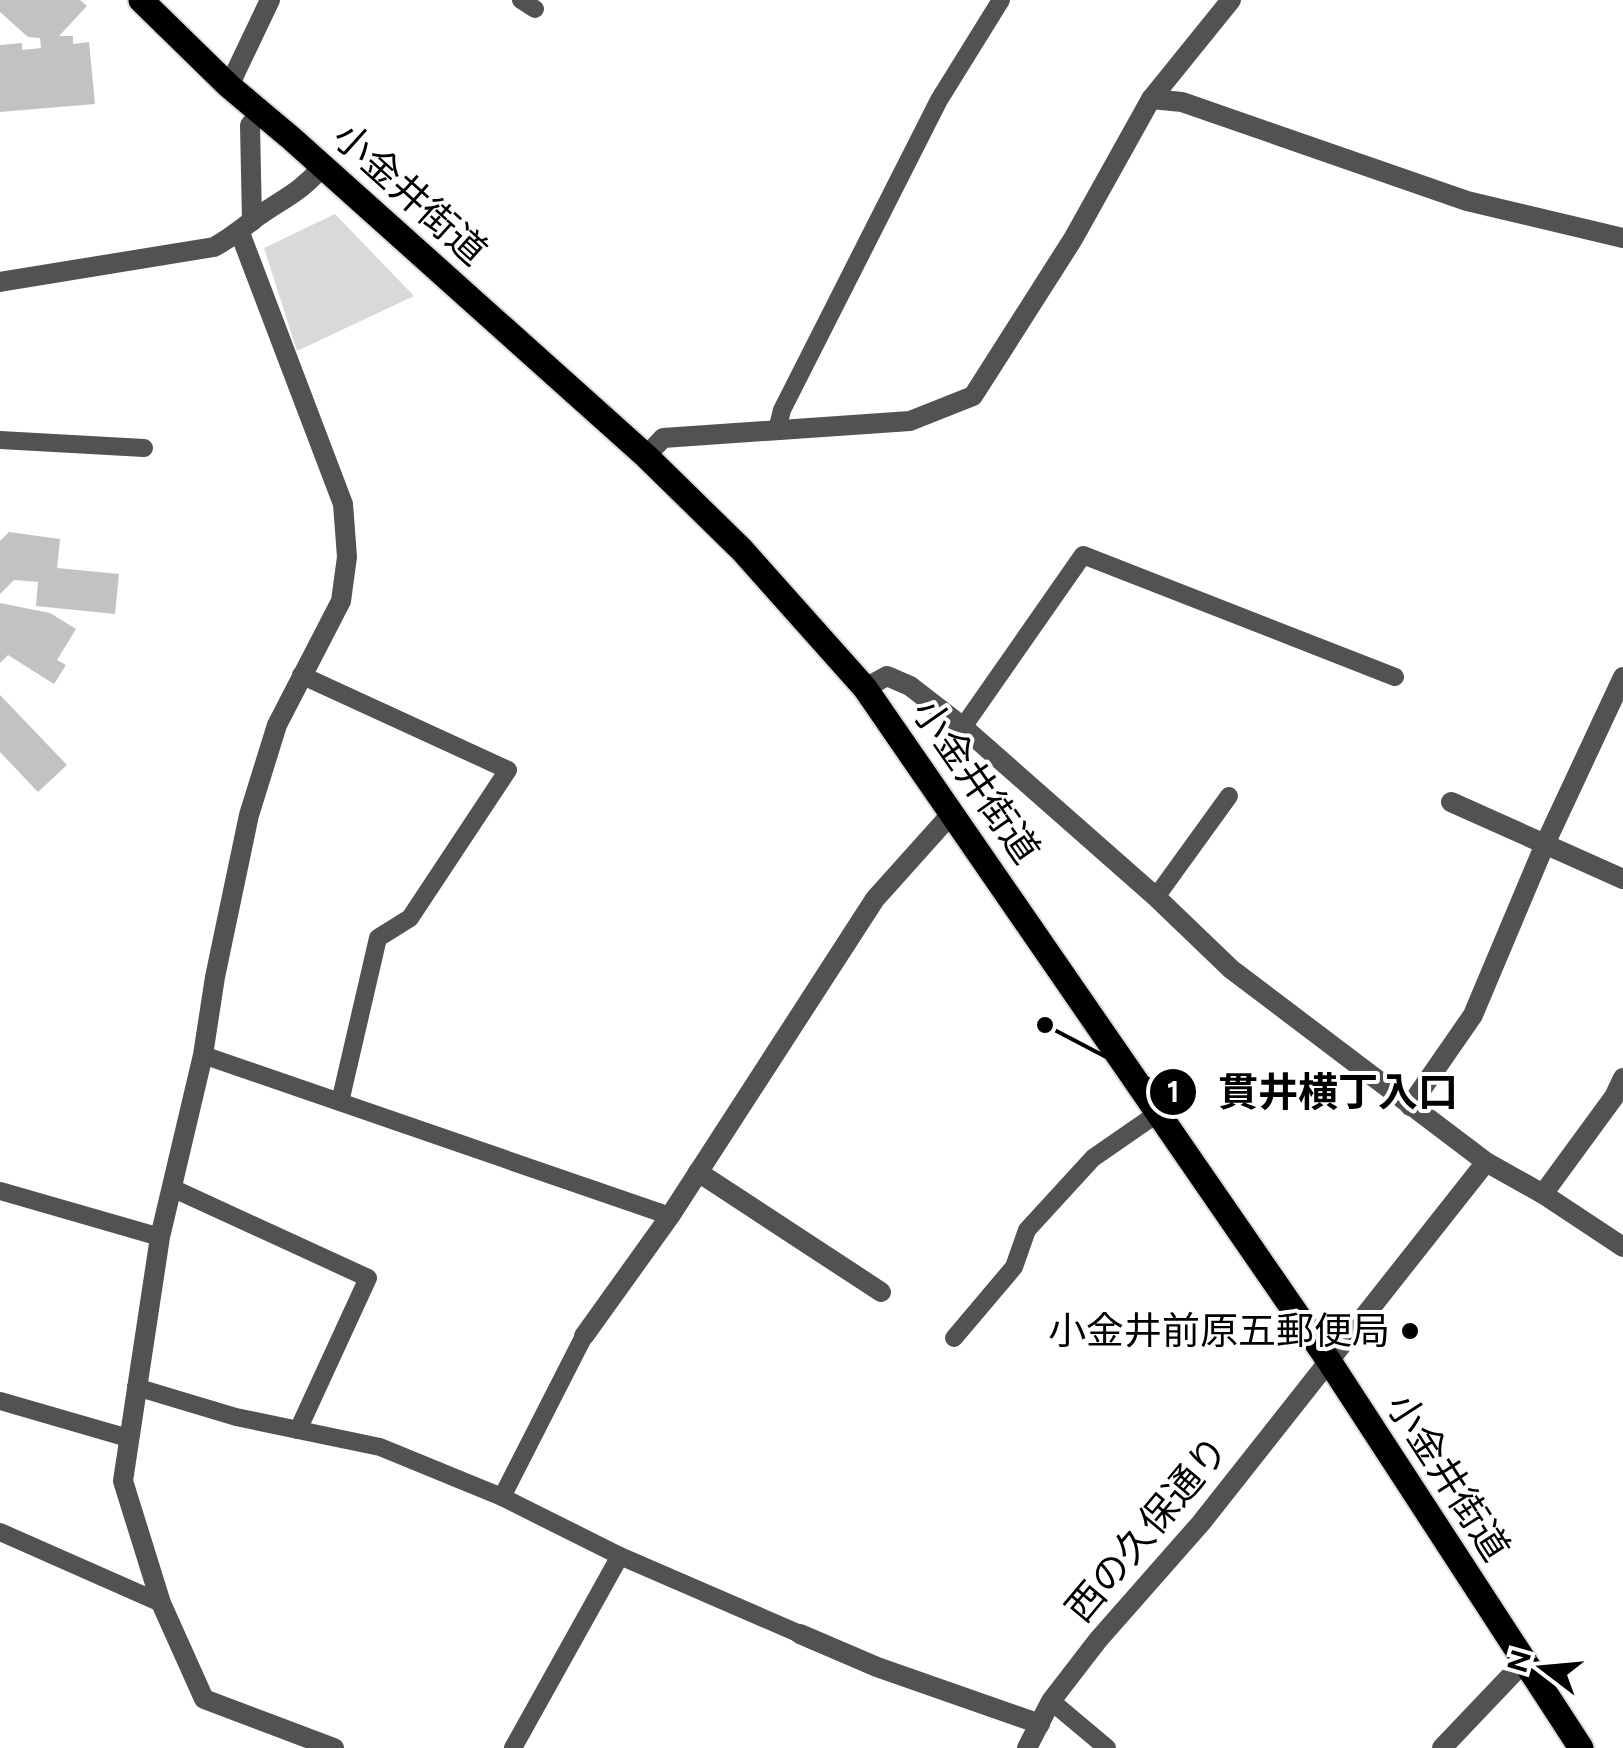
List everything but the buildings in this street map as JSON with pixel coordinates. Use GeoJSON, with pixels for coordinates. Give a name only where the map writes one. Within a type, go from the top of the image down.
{"type":"FeatureCollection","features":[{"type":"Feature","properties":{"kind":"main road","name":"小金井街道"},"geometry":{"type":"LineString","coordinates":[[141,0],[229,86],[646,456],[742,550],[865,688],[1328,1361],[1581,1748]]}},
{"type":"Feature","properties":{"kind":"street"},"geometry":{"type":"LineString","coordinates":[[229,86],[270,0]]}},
{"type":"Feature","properties":{"kind":"street"},"geometry":{"type":"LineString","coordinates":[[646,456],[662,438],[910,421],[972,396],[1072,239],[1151,98],[1232,0]]}},
{"type":"Feature","properties":{"kind":"street"},"geometry":{"type":"LineString","coordinates":[[1151,98],[1182,102],[1467,202],[1623,238]]}},
{"type":"Feature","properties":{"kind":"street"},"geometry":{"type":"LineString","coordinates":[[262,113],[250,125],[246,227],[343,504],[347,557],[342,601],[277,725],[249,815],[203,1055],[160,1237],[123,1480],[162,1603],[204,1699],[334,1748]]}},
{"type":"Feature","properties":{"kind":"street"},"geometry":{"type":"LineString","coordinates":[[0,282],[214,247],[302,189],[322,167]]}},
{"type":"Feature","properties":{"kind":"street"},"geometry":{"type":"LineString","coordinates":[[865,688],[887,676],[910,686],[963,727],[1156,897],[1231,969],[1486,1162],[1623,1247]]}},
{"type":"Feature","properties":{"kind":"street"},"geometry":{"type":"LineString","coordinates":[[1410,1106],[1473,1016],[1545,844],[1623,677]]}},
{"type":"Feature","properties":{"kind":"street"},"geometry":{"type":"LineString","coordinates":[[1451,802],[1623,880]]}},
{"type":"Feature","properties":{"kind":"street"},"geometry":{"type":"LineString","coordinates":[[584,1336],[670,1216],[875,899],[953,812]]}},
{"type":"Feature","properties":{"kind":"street"},"geometry":{"type":"LineString","coordinates":[[1543,1194],[1614,1097],[1623,1078]]}},
{"type":"Feature","properties":{"kind":"street","name":"西の久保通り"},"geometry":{"type":"LineString","coordinates":[[1027,1748],[1051,1702],[1098,1640],[1201,1523],[1486,1162]]}},
{"type":"Feature","properties":{"kind":"street"},"geometry":{"type":"LineString","coordinates":[[698,1172],[881,1292]]}},
{"type":"Feature","properties":{"kind":"street"},"geometry":{"type":"LineString","coordinates":[[800,1634],[878,1667],[1040,1724]]}},
{"type":"Feature","properties":{"kind":"street"},"geometry":{"type":"LineString","coordinates":[[1442,1748],[1523,1664]]}},
{"type":"Feature","properties":{"kind":"lane"},"geometry":{"type":"LineString","coordinates":[[777,430],[782,410],[939,100],[1001,0]]}},
{"type":"Feature","properties":{"kind":"lane"},"geometry":{"type":"LineString","coordinates":[[0,440],[144,448]]}},
{"type":"Feature","properties":{"kind":"lane"},"geometry":{"type":"LineString","coordinates":[[963,727],[1083,554],[1395,678]]}},
{"type":"Feature","properties":{"kind":"lane"},"geometry":{"type":"LineString","coordinates":[[301,675],[508,770],[410,918],[378,938],[340,1102]]}},
{"type":"Feature","properties":{"kind":"lane"},"geometry":{"type":"LineString","coordinates":[[1156,897],[1229,796]]}},
{"type":"Feature","properties":{"kind":"lane"},"geometry":{"type":"LineString","coordinates":[[203,1055],[670,1216]]}},
{"type":"Feature","properties":{"kind":"lane"},"geometry":{"type":"LineString","coordinates":[[954,1338],[1014,1267],[1027,1230],[1053,1201],[1093,1158],[1158,1114]]}},
{"type":"Feature","properties":{"kind":"lane"},"geometry":{"type":"LineString","coordinates":[[172,1188],[368,1278],[298,1430]]}},
{"type":"Feature","properties":{"kind":"lane"},"geometry":{"type":"LineString","coordinates":[[0,1190],[160,1237]]}},
{"type":"Feature","properties":{"kind":"lane"},"geometry":{"type":"LineString","coordinates":[[502,1496],[584,1336]]}},
{"type":"Feature","properties":{"kind":"lane"},"geometry":{"type":"LineString","coordinates":[[136,1387],[236,1417],[380,1447],[502,1496],[620,1556],[800,1634]]}},
{"type":"Feature","properties":{"kind":"lane"},"geometry":{"type":"LineString","coordinates":[[0,1401],[128,1438]]}},
{"type":"Feature","properties":{"kind":"lane"},"geometry":{"type":"LineString","coordinates":[[0,1532],[162,1603]]}},
{"type":"Feature","properties":{"kind":"lane"},"geometry":{"type":"LineString","coordinates":[[513,1748],[620,1556]]}},
{"type":"Feature","properties":{"kind":"lane"},"geometry":{"type":"LineString","coordinates":[[1051,1702],[1107,1748]]}},
{"type":"Feature","properties":{"kind":"shaded area"},"geometry":{"type":"Polygon","coordinates":[[[335,214],[414,296],[297,351],[264,248],[335,214]]]}},
{"type":"Feature","properties":{"kind":"place","name":"貫井横丁入口"},"geometry":{"type":"Point","coordinates":[1045,1025]}},
{"type":"Feature","properties":{"kind":"place","name":"小金井前原五郵便局"},"geometry":{"type":"Point","coordinates":[1410,1331]}}]}
